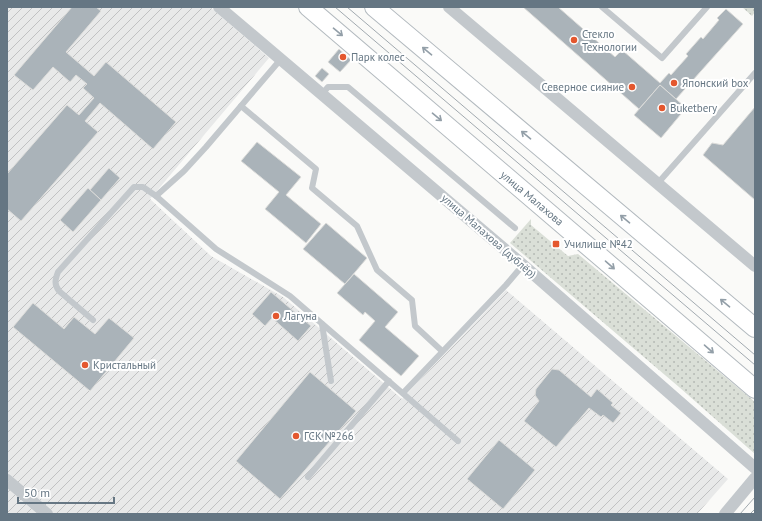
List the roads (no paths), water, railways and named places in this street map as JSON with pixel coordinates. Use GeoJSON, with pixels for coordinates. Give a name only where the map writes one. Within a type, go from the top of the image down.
{"type":"FeatureCollection","features":[{"type":"Feature","properties":{"kind":"main road","name":"улица Малахова"},"geometry":{"type":"LineString","coordinates":[[308,7],[755,389]]}},
{"type":"Feature","properties":{"kind":"main road"},"geometry":{"type":"LineString","coordinates":[[374,7],[755,328]]}},
{"type":"Feature","properties":{"kind":"street","name":"улица Малахова (дублёр)"},"geometry":{"type":"LineString","coordinates":[[219,7],[523,265],[755,468]]}},
{"type":"Feature","properties":{"kind":"street"},"geometry":{"type":"LineString","coordinates":[[449,7],[755,266]]}},
{"type":"Feature","properties":{"kind":"street"},"geometry":{"type":"LineString","coordinates":[[725,514],[755,478]]}},
{"type":"Feature","properties":{"kind":"street"},"geometry":{"type":"LineString","coordinates":[[7,480],[47,514]]}},
{"type":"Feature","properties":{"kind":"lane"},"geometry":{"type":"LineString","coordinates":[[602,7],[662,58],[707,7]]}},
{"type":"Feature","properties":{"kind":"lane"},"geometry":{"type":"LineString","coordinates":[[156,196],[184,171],[206,147],[281,59]]}},
{"type":"Feature","properties":{"kind":"lane"},"geometry":{"type":"LineString","coordinates":[[658,183],[755,73]]}},
{"type":"Feature","properties":{"kind":"lane"},"geometry":{"type":"LineString","coordinates":[[322,94],[328,87],[348,87],[515,228]]}},
{"type":"Feature","properties":{"kind":"lane"},"geometry":{"type":"LineString","coordinates":[[241,106],[316,168],[312,188],[357,226],[377,270],[412,300],[415,326],[442,351]]}},
{"type":"Feature","properties":{"kind":"lane"},"geometry":{"type":"LineString","coordinates":[[93,320],[59,291],[55,286],[55,279],[58,272],[134,187],[143,187],[156,196],[216,250],[290,296],[458,440]]}},
{"type":"Feature","properties":{"kind":"lane"},"geometry":{"type":"LineString","coordinates":[[403,393],[506,285],[523,265]]}},
{"type":"Feature","properties":{"kind":"lane"},"geometry":{"type":"LineString","coordinates":[[322,324],[331,381]]}},
{"type":"Feature","properties":{"kind":"lane"},"geometry":{"type":"LineString","coordinates":[[308,477],[389,381]]}},
{"type":"Feature","properties":{"kind":"tram line"},"geometry":{"type":"LineString","coordinates":[[335,7],[755,365]]}},
{"type":"Feature","properties":{"kind":"tram line"},"geometry":{"type":"LineString","coordinates":[[347,7],[755,355]]}},
{"type":"Feature","properties":{"kind":"tram line"},"geometry":{"type":"LineString","coordinates":[[740,514],[755,497]]}},
{"type":"Feature","properties":{"kind":"tram line"},"geometry":{"type":"LineString","coordinates":[[750,514],[755,509]]}},
{"type":"Feature","properties":{"kind":"place","name":"Стекло Технологии"},"geometry":{"type":"Point","coordinates":[574,40]}},
{"type":"Feature","properties":{"kind":"place","name":"Парк колес"},"geometry":{"type":"Point","coordinates":[343,57]}},
{"type":"Feature","properties":{"kind":"place","name":"Японский box"},"geometry":{"type":"Point","coordinates":[674,83]}},
{"type":"Feature","properties":{"kind":"place","name":"Северное сияние"},"geometry":{"type":"Point","coordinates":[632,87]}},
{"type":"Feature","properties":{"kind":"place","name":"Buketbery"},"geometry":{"type":"Point","coordinates":[662,108]}},
{"type":"Feature","properties":{"kind":"place","name":"Училище №42"},"geometry":{"type":"Point","coordinates":[556,244]}},
{"type":"Feature","properties":{"kind":"place","name":"Лагуна"},"geometry":{"type":"Point","coordinates":[276,316]}},
{"type":"Feature","properties":{"kind":"place","name":"Кристальный"},"geometry":{"type":"Point","coordinates":[85,365]}},
{"type":"Feature","properties":{"kind":"place","name":"ГСК №266"},"geometry":{"type":"Point","coordinates":[296,436]}}]}
